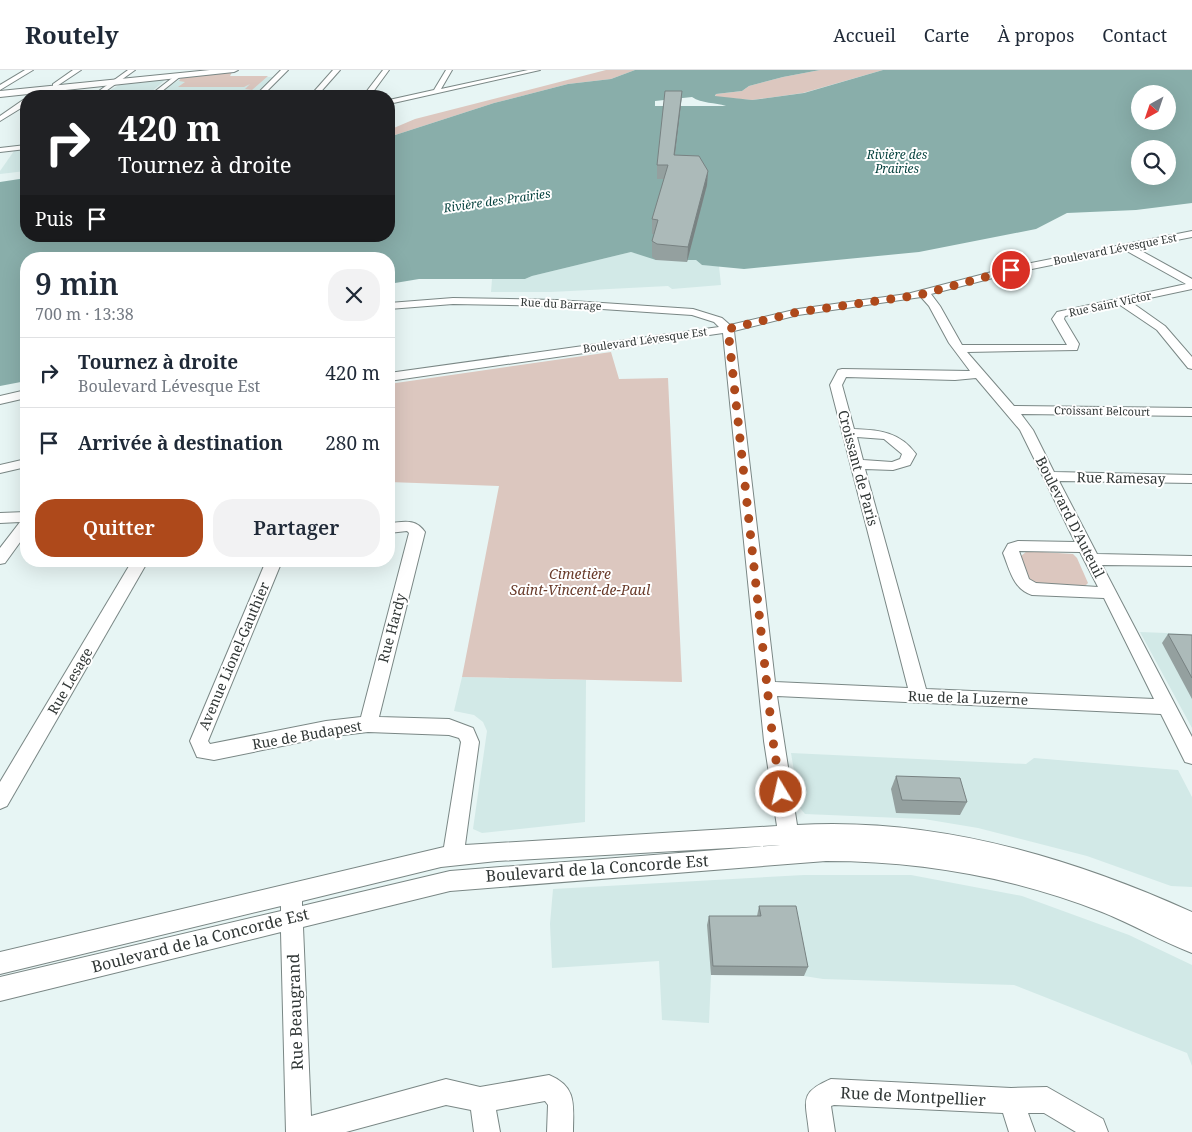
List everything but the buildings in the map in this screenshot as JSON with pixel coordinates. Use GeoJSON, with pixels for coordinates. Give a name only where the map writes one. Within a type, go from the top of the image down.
{"type":"FeatureCollection","features":[{"type":"Feature","properties":{"kind":"main road"},"geometry":{"type":"LineString","coordinates":[[29,90],[202,70]]}},
{"type":"Feature","properties":{"kind":"main road"},"geometry":{"type":"LineString","coordinates":[[183,73],[234,70]]}},
{"type":"Feature","properties":{"kind":"main road"},"geometry":{"type":"LineString","coordinates":[[0,89],[51,87]]}},
{"type":"Feature","properties":{"kind":"main road"},"geometry":{"type":"LineString","coordinates":[[0,94],[20,91]]}},
{"type":"Feature","properties":{"kind":"street"},"geometry":{"type":"LineString","coordinates":[[0,89],[30,70]]}},
{"type":"Feature","properties":{"kind":"street"},"geometry":{"type":"LineString","coordinates":[[46,90],[78,70]]}},
{"type":"Feature","properties":{"kind":"street"},"geometry":{"type":"LineString","coordinates":[[104,90],[132,70]]}},
{"type":"Feature","properties":{"kind":"street"},"geometry":{"type":"LineString","coordinates":[[264,90],[285,70]]}},
{"type":"Feature","properties":{"kind":"street"},"geometry":{"type":"LineString","coordinates":[[319,90],[337,70]]}},
{"type":"Feature","properties":{"kind":"street"},"geometry":{"type":"LineString","coordinates":[[371,90],[386,70]]}},
{"type":"Feature","properties":{"kind":"street"},"geometry":{"type":"LineString","coordinates":[[440,91],[437,89],[448,70]]}},
{"type":"Feature","properties":{"kind":"street"},"geometry":{"type":"LineString","coordinates":[[395,101],[512,73],[537,70]]}},
{"type":"Feature","properties":{"kind":"street"},"geometry":{"type":"LineString","coordinates":[[160,90],[183,73]]}},
{"type":"Feature","properties":{"kind":"street"},"geometry":{"type":"LineString","coordinates":[[0,119],[20,106]]}},
{"type":"Feature","properties":{"kind":"street"},"geometry":{"type":"LineString","coordinates":[[0,150],[20,147]]}},
{"type":"Feature","properties":{"kind":"street","name":"Boulevard Lévesque Est"},"geometry":{"type":"LineString","coordinates":[[395,375],[728,329],[798,312],[924,294],[1011,270],[1192,234]]}},
{"type":"Feature","properties":{"kind":"street"},"geometry":{"type":"LineString","coordinates":[[1126,247],[1192,284]]}},
{"type":"Feature","properties":{"kind":"street","name":"Rue Saint Victor"},"geometry":{"type":"LineString","coordinates":[[959,349],[1073,348],[1073,344],[1058,319],[1061,314],[1192,284]]}},
{"type":"Feature","properties":{"kind":"street","name":"Boulevard D'Auteuil"},"geometry":{"type":"LineString","coordinates":[[924,294],[931,299],[946,331],[959,349],[1012,410],[1026,430],[1192,756]]}},
{"type":"Feature","properties":{"kind":"street","name":"Rue du Barrage"},"geometry":{"type":"LineString","coordinates":[[395,306],[453,301],[577,304],[692,312],[718,320],[728,329]]}},
{"type":"Feature","properties":{"kind":"street"},"geometry":{"type":"LineString","coordinates":[[1122,301],[1161,328],[1192,365]]}},
{"type":"Feature","properties":{"kind":"street"},"geometry":{"type":"LineString","coordinates":[[728,329],[769,689],[773,741],[790,844]]}},
{"type":"Feature","properties":{"kind":"street","name":"Croissant de Paris"},"geometry":{"type":"LineString","coordinates":[[919,697],[836,385],[842,373],[955,376],[980,374]]}},
{"type":"Feature","properties":{"kind":"street"},"geometry":{"type":"LineString","coordinates":[[0,400],[20,395]]}},
{"type":"Feature","properties":{"kind":"street","name":"Croissant Belcourt"},"geometry":{"type":"LineString","coordinates":[[1012,410],[1192,412]]}},
{"type":"Feature","properties":{"kind":"street"},"geometry":{"type":"LineString","coordinates":[[849,433],[888,434],[898,440],[909,454],[905,462],[893,466],[857,464]]}},
{"type":"Feature","properties":{"kind":"street"},"geometry":{"type":"LineString","coordinates":[[0,469],[20,464]]}},
{"type":"Feature","properties":{"kind":"street","name":"Rue Ramesay"},"geometry":{"type":"LineString","coordinates":[[1050,476],[1192,479]]}},
{"type":"Feature","properties":{"kind":"street"},"geometry":{"type":"LineString","coordinates":[[0,518],[20,517]]}},
{"type":"Feature","properties":{"kind":"street","name":"Rue Hardy"},"geometry":{"type":"LineString","coordinates":[[368,724],[417,532],[411,526],[395,527]]}},
{"type":"Feature","properties":{"kind":"street"},"geometry":{"type":"LineString","coordinates":[[0,559],[20,532]]}},
{"type":"Feature","properties":{"kind":"street"},"geometry":{"type":"LineString","coordinates":[[1109,593],[1032,589],[1022,582],[1010,552],[1013,548],[1020,546],[1192,561]]}},
{"type":"Feature","properties":{"kind":"street","name":"Rue Lesage"},"geometry":{"type":"LineString","coordinates":[[0,800],[136,567]]}},
{"type":"Feature","properties":{"kind":"street","name":"Avenue Lionel-Gauthier"},"geometry":{"type":"LineString","coordinates":[[204,752],[199,741],[272,567]]}},
{"type":"Feature","properties":{"kind":"street","name":"Rue de la Luzerne"},"geometry":{"type":"LineString","coordinates":[[769,689],[1167,707]]}},
{"type":"Feature","properties":{"kind":"street","name":"Rue de Budapest"},"geometry":{"type":"LineString","coordinates":[[204,752],[214,752],[326,729],[368,724],[449,727],[466,733],[470,742],[455,835],[454,855]]}},
{"type":"Feature","properties":{"kind":"street","name":"Boulevard de la Concorde Est"},"geometry":{"type":"LineString","coordinates":[[0,989],[450,881],[880,835],[968,846],[1022,858],[1081,876],[1186,916]]}},
{"type":"Feature","properties":{"kind":"street","name":"Boulevard de la Concorde Est"},"geometry":{"type":"LineString","coordinates":[[0,963],[291,892],[454,855],[790,844],[931,857],[989,867],[1043,882],[1086,897],[1145,920],[1192,942]]}},
{"type":"Feature","properties":{"kind":"street","name":"Rue Beaugrand"},"geometry":{"type":"LineString","coordinates":[[291,892],[299,1132],[446,1092],[480,1100]]}},
{"type":"Feature","properties":{"kind":"street"},"geometry":{"type":"LineString","coordinates":[[487,1132],[487,1122],[480,1100],[549,1088],[562,1100],[560,1132]]}},
{"type":"Feature","properties":{"kind":"street","name":"Rue de Montpellier"},"geometry":{"type":"LineString","coordinates":[[822,1132],[818,1100],[831,1092],[1011,1101],[1047,1100],[1094,1128],[1095,1132]]}},
{"type":"Feature","properties":{"kind":"street"},"geometry":{"type":"LineString","coordinates":[[1011,1101],[1022,1132]]}},
{"type":"Feature","properties":{"kind":"shaded area"},"geometry":{"type":"Polygon","coordinates":[[[232,72],[230,76],[274,77],[260,90],[164,90],[180,79],[232,72]]]}},
{"type":"Feature","properties":{"kind":"shaded area"},"geometry":{"type":"Polygon","coordinates":[[[165,80],[153,90],[110,90],[119,85],[165,80]]]}},
{"type":"Feature","properties":{"kind":"shaded area"},"geometry":{"type":"Polygon","coordinates":[[[20,150],[20,172],[0,174],[0,171],[14,151],[20,150]]]}},
{"type":"Feature","properties":{"kind":"shaded area"},"geometry":{"type":"Polygon","coordinates":[[[631,252],[652,257],[696,260],[702,265],[719,266],[721,285],[672,289],[668,286],[551,292],[491,292],[492,279],[525,279],[631,252]]]}},
{"type":"Feature","properties":{"kind":"shaded area"},"geometry":{"type":"Polygon","coordinates":[[[1140,632],[1192,634],[1192,728],[1140,632]]]}},
{"type":"Feature","properties":{"kind":"shaded area"},"geometry":{"type":"Polygon","coordinates":[[[462,677],[586,680],[585,822],[482,833],[473,829],[487,731],[483,722],[474,715],[454,711],[462,677]]]}},
{"type":"Feature","properties":{"kind":"shaded area"},"geometry":{"type":"Polygon","coordinates":[[[791,753],[1026,764],[1034,758],[1178,770],[1192,797],[1192,887],[1171,886],[1087,856],[978,828],[924,819],[805,814],[800,808],[791,753]]]}},
{"type":"Feature","properties":{"kind":"shaded area"},"geometry":{"type":"Polygon","coordinates":[[[804,875],[911,875],[1022,896],[1129,935],[1192,965],[1192,1066],[1187,1053],[1014,985],[823,979],[804,976],[711,975],[709,1023],[662,1020],[659,961],[552,968],[550,924],[553,889],[804,875]]]}},
{"type":"Feature","properties":{"kind":"green space"},"geometry":{"type":"Polygon","coordinates":[[[606,70],[635,70],[611,79],[568,84],[494,103],[395,135],[395,127],[415,119],[606,70]]]}},
{"type":"Feature","properties":{"kind":"green space"},"geometry":{"type":"Polygon","coordinates":[[[820,70],[883,70],[803,93],[752,100],[715,97],[716,94],[742,91],[749,86],[820,70]]]}},
{"type":"Feature","properties":{"kind":"green space"},"geometry":{"type":"Polygon","coordinates":[[[232,72],[230,76],[268,76],[252,90],[245,89],[250,84],[244,87],[178,87],[185,82],[179,81],[181,78],[232,72]]]}},
{"type":"Feature","properties":{"kind":"green space","name":"Cimetière Saint-Vincent-de-Paul"},"geometry":{"type":"Polygon","coordinates":[[[611,352],[619,379],[668,378],[682,682],[462,677],[499,486],[395,482],[395,383],[611,352]]]}},
{"type":"Feature","properties":{"kind":"green space"},"geometry":{"type":"Polygon","coordinates":[[[1027,551],[1073,554],[1077,558],[1088,583],[1085,586],[1037,584],[1029,579],[1020,557],[1027,551]]]}},
{"type":"Feature","properties":{"kind":"water","name":"Rivière des Prairies"},"geometry":{"type":"Polygon","coordinates":[[[635,70],[820,70],[783,77],[749,86],[742,91],[716,94],[715,96],[752,100],[804,93],[883,70],[1192,70],[1192,203],[1136,210],[1067,213],[1036,229],[919,252],[744,269],[702,265],[696,260],[656,260],[631,252],[525,279],[419,279],[395,283],[395,252],[20,252],[20,382],[0,386],[0,182],[20,179],[20,242],[395,242],[395,135],[494,103],[568,84],[611,79],[635,70]],[[692,97],[655,101],[655,106],[726,106],[700,101],[692,97]]]}},
{"type":"Feature","properties":{"kind":"route"},"geometry":{"type":"LineString","coordinates":[[781,792],[773,741],[769,689],[728,329],[798,312],[919,295],[1011,270]]}}]}
